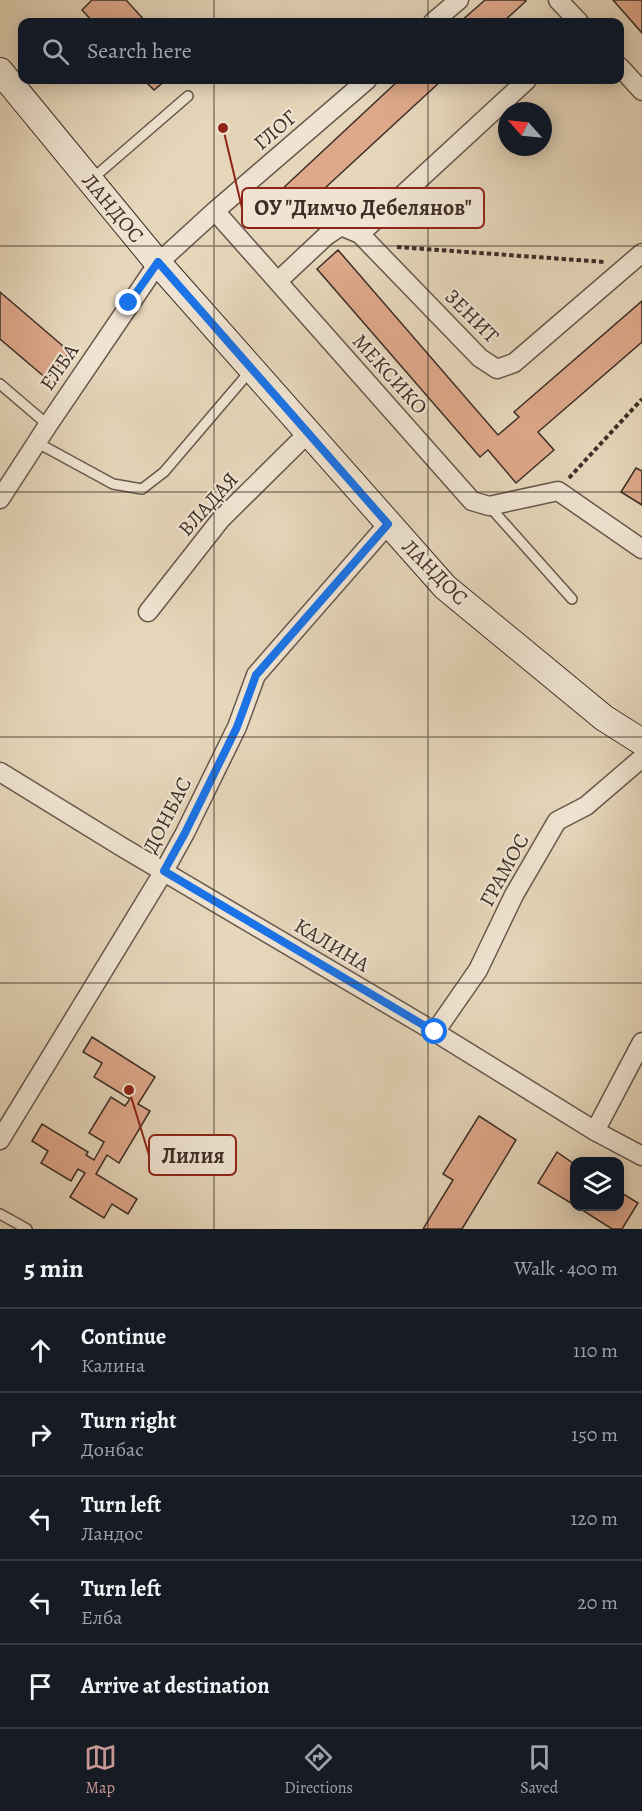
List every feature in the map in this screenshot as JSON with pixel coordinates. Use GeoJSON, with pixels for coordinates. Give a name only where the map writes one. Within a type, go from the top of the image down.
{"type":"FeatureCollection","features":[{"type":"Feature","properties":{"kind":"street"},"geometry":{"type":"LineString","coordinates":[[438,18],[459,0]]}},
{"type":"Feature","properties":{"kind":"street"},"geometry":{"type":"LineString","coordinates":[[558,0],[575,18]]}},
{"type":"Feature","properties":{"kind":"street","name":"ЛАНДОС"},"geometry":{"type":"LineString","coordinates":[[0,71],[158,262],[445,587],[604,718],[642,742]]}},
{"type":"Feature","properties":{"kind":"street"},"geometry":{"type":"LineString","coordinates":[[624,71],[642,91]]}},
{"type":"Feature","properties":{"kind":"street","name":"ГЛОГ"},"geometry":{"type":"LineString","coordinates":[[158,262],[362,84]]}},
{"type":"Feature","properties":{"kind":"street"},"geometry":{"type":"LineString","coordinates":[[278,281],[326,236],[341,226],[360,234],[523,84]]}},
{"type":"Feature","properties":{"kind":"street","name":"МЕКСИКО"},"geometry":{"type":"LineString","coordinates":[[215,211],[472,501],[489,506]]}},
{"type":"Feature","properties":{"kind":"street","name":"ЗЕНИТ"},"geometry":{"type":"LineString","coordinates":[[360,234],[480,358],[497,369],[514,363],[636,258]]}},
{"type":"Feature","properties":{"kind":"street","name":"ЕЛБА"},"geometry":{"type":"LineString","coordinates":[[0,499],[6,473],[36,442],[158,262]]}},
{"type":"Feature","properties":{"kind":"street","name":"ВЛАДАЯ"},"geometry":{"type":"LineString","coordinates":[[148,612],[221,519],[309,432]]}},
{"type":"Feature","properties":{"kind":"street"},"geometry":{"type":"LineString","coordinates":[[489,506],[558,490],[642,549]]}},
{"type":"Feature","properties":{"kind":"street","name":"ДОНБАС"},"geometry":{"type":"LineString","coordinates":[[0,1140],[185,833],[237,727],[256,675],[388,524]]}},
{"type":"Feature","properties":{"kind":"street","name":"ГРАМОС"},"geometry":{"type":"LineString","coordinates":[[435,1032],[478,970],[514,894],[557,821],[586,806],[642,758]]}},
{"type":"Feature","properties":{"kind":"street","name":"КАЛИНА"},"geometry":{"type":"LineString","coordinates":[[0,772],[596,1131],[642,1156]]}},
{"type":"Feature","properties":{"kind":"street"},"geometry":{"type":"LineString","coordinates":[[596,1131],[642,1042]]}},
{"type":"Feature","properties":{"kind":"lane"},"geometry":{"type":"LineString","coordinates":[[90,180],[188,96]]}},
{"type":"Feature","properties":{"kind":"lane"},"geometry":{"type":"LineString","coordinates":[[36,442],[113,484],[142,489],[164,472],[253,369]]}},
{"type":"Feature","properties":{"kind":"lane"},"geometry":{"type":"LineString","coordinates":[[0,384],[48,425]]}},
{"type":"Feature","properties":{"kind":"lane"},"geometry":{"type":"LineString","coordinates":[[489,506],[572,599]]}},
{"type":"Feature","properties":{"kind":"lane"},"geometry":{"type":"LineString","coordinates":[[0,1214],[27,1229]]}},
{"type":"Feature","properties":{"kind":"path"},"geometry":{"type":"LineString","coordinates":[[360,234],[397,247],[636,258]]}},
{"type":"Feature","properties":{"kind":"path"},"geometry":{"type":"LineString","coordinates":[[558,490],[642,399]]}},
{"type":"Feature","properties":{"kind":"building"},"geometry":{"type":"Polygon","coordinates":[[[92,0],[126,0],[142,18],[89,18],[82,10],[92,0]]]}},
{"type":"Feature","properties":{"kind":"building"},"geometry":{"type":"Polygon","coordinates":[[[485,0],[526,1],[507,18],[465,18],[485,0]]]}},
{"type":"Feature","properties":{"kind":"building"},"geometry":{"type":"Polygon","coordinates":[[[613,0],[642,0],[642,33],[613,0]]]}},
{"type":"Feature","properties":{"kind":"building"},"geometry":{"type":"Polygon","coordinates":[[[148,84],[161,84],[154,90],[148,84]]]}},
{"type":"Feature","properties":{"kind":"building"},"geometry":{"type":"Polygon","coordinates":[[[395,84],[438,84],[299,212],[280,191],[395,84]]]}},
{"type":"Feature","properties":{"kind":"building"},"geometry":{"type":"Polygon","coordinates":[[[338,250],[498,435],[519,417],[514,412],[642,301],[642,342],[538,432],[554,450],[516,483],[488,450],[480,457],[317,269],[338,250]]]}},
{"type":"Feature","properties":{"kind":"building"},"geometry":{"type":"Polygon","coordinates":[[[0,292],[70,352],[47,379],[0,339],[0,292]]]}},
{"type":"Feature","properties":{"kind":"building"},"geometry":{"type":"Polygon","coordinates":[[[636,468],[642,471],[642,505],[621,492],[636,468]]]}},
{"type":"Feature","properties":{"kind":"building"},"geometry":{"type":"Polygon","coordinates":[[[92,1037],[155,1077],[138,1104],[150,1111],[119,1163],[107,1155],[96,1174],[137,1199],[128,1214],[112,1204],[104,1218],[70,1197],[85,1173],[78,1169],[71,1181],[41,1163],[48,1151],[32,1141],[42,1124],[88,1152],[86,1155],[94,1160],[104,1142],[89,1133],[111,1097],[125,1106],[130,1099],[94,1077],[102,1063],[83,1052],[92,1037]]]}},
{"type":"Feature","properties":{"kind":"building"},"geometry":{"type":"Polygon","coordinates":[[[479,1116],[516,1140],[462,1229],[423,1229],[453,1180],[443,1174],[479,1116]]]}},
{"type":"Feature","properties":{"kind":"building"},"geometry":{"type":"Polygon","coordinates":[[[557,1152],[570,1161],[570,1203],[538,1183],[557,1152]]]}},
{"type":"Feature","properties":{"kind":"building"},"geometry":{"type":"Polygon","coordinates":[[[624,1194],[638,1203],[622,1229],[612,1229],[584,1211],[624,1211],[624,1194]]]}},
{"type":"Feature","properties":{"kind":"place","name":"ОУ \"Димчо Дебелянов\""},"geometry":{"type":"Point","coordinates":[223,128]}},
{"type":"Feature","properties":{"kind":"place","name":"Лилия"},"geometry":{"type":"Point","coordinates":[129,1090]}},
{"type":"Feature","properties":{"kind":"route"},"geometry":{"type":"LineString","coordinates":[[129,303],[158,262],[388,524],[256,675],[237,727],[164,871],[435,1032]]}}]}
